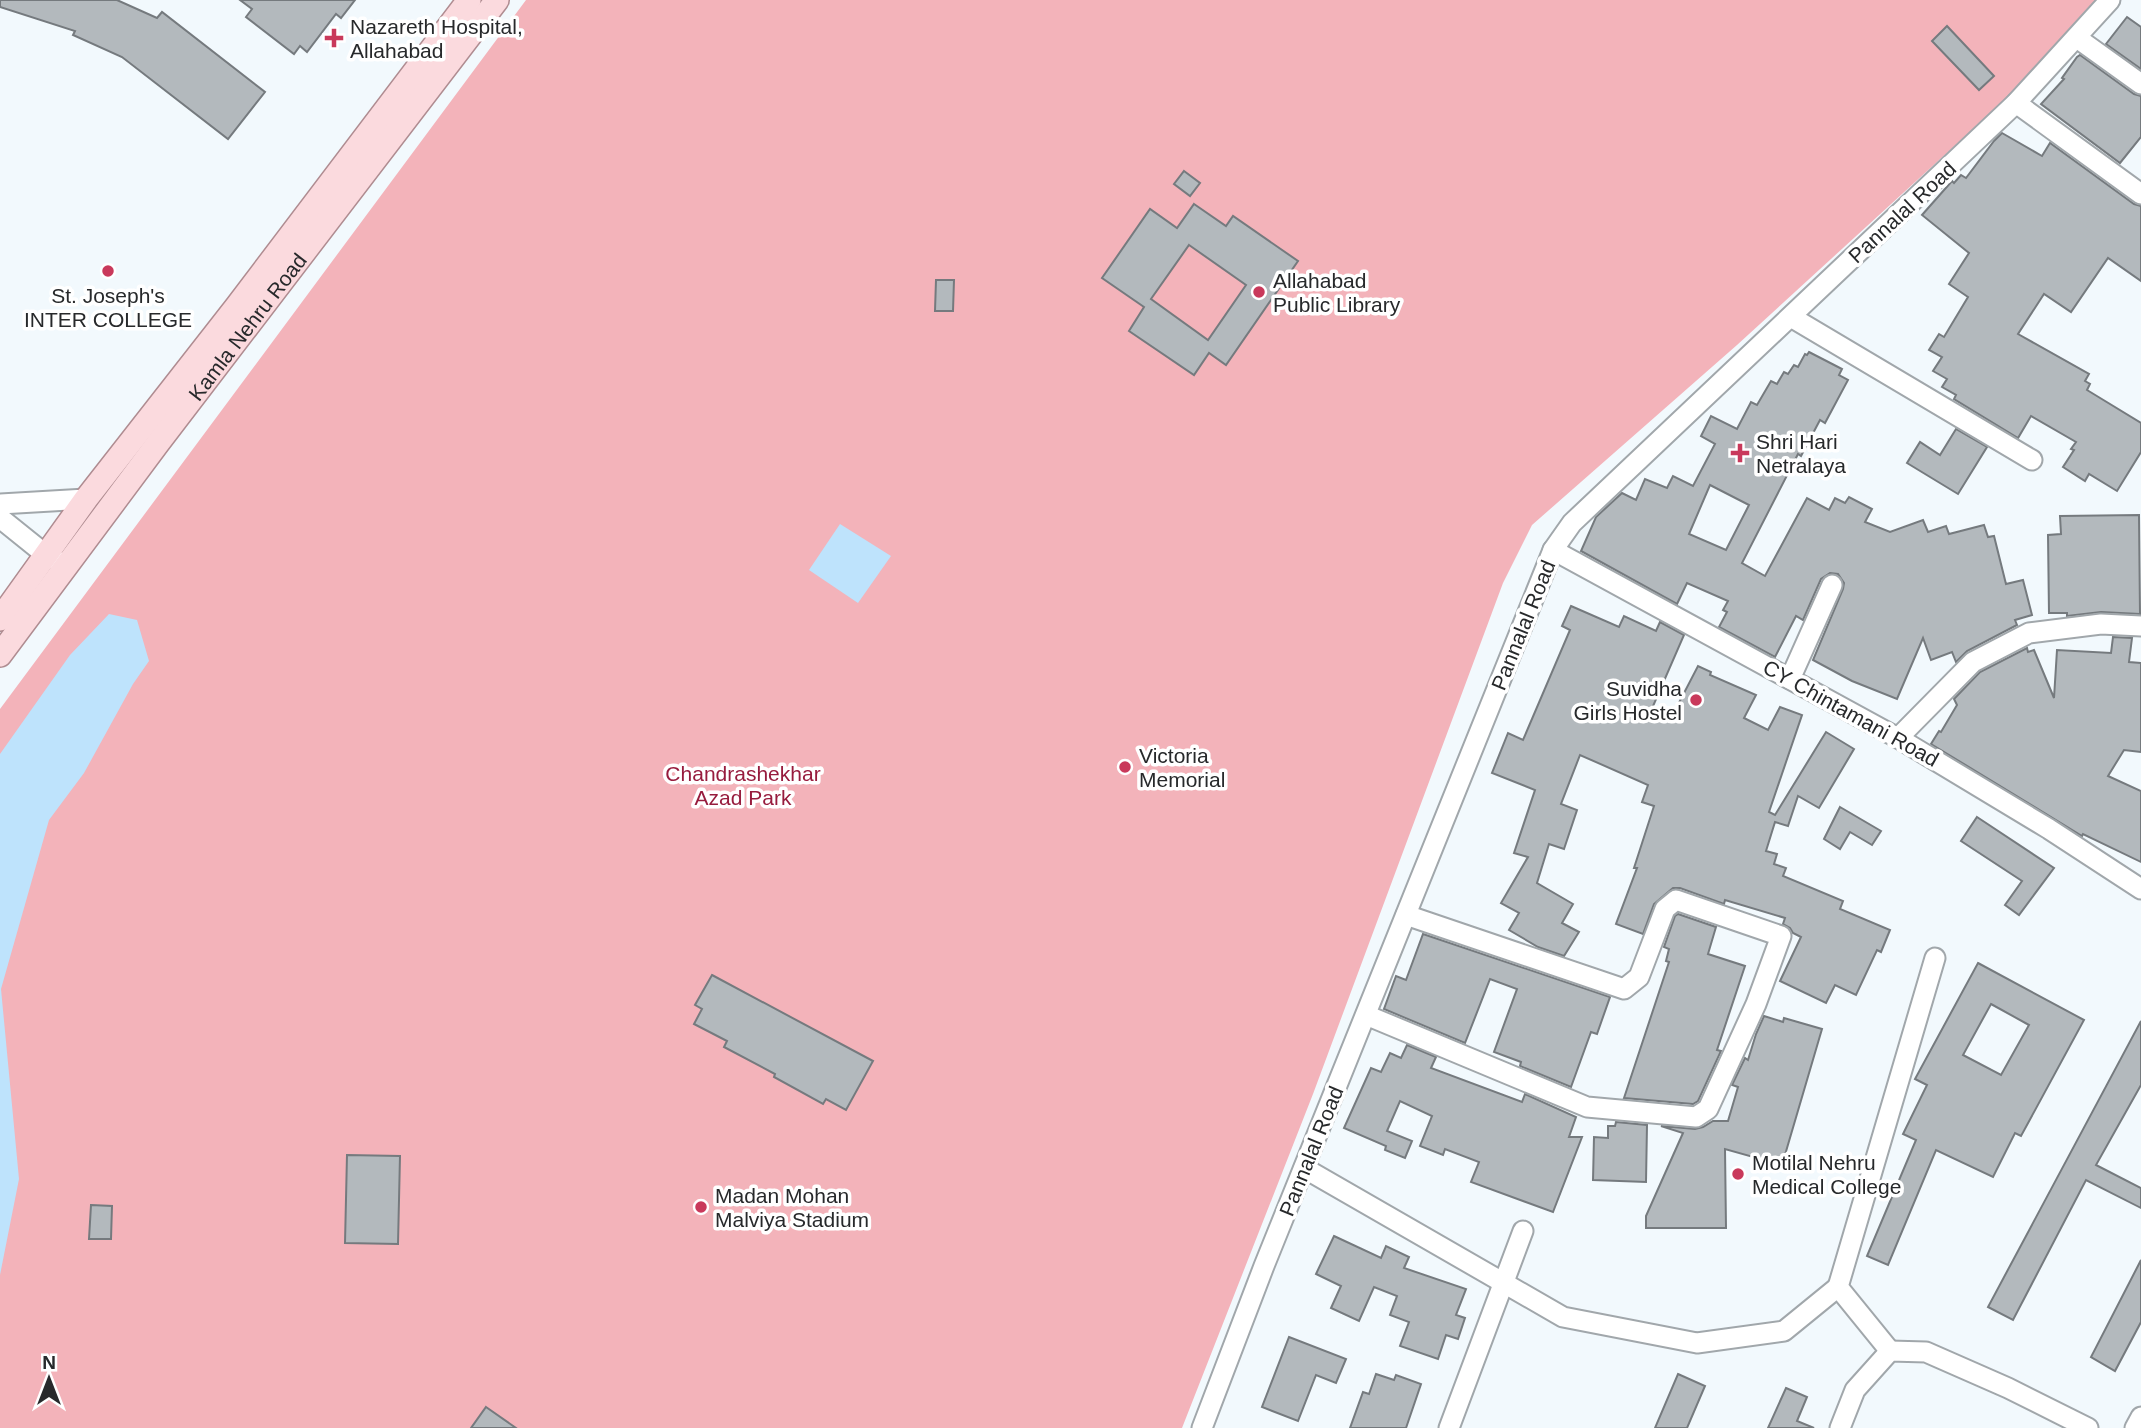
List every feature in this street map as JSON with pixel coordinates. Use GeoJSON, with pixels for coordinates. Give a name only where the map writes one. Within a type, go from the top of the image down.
{"type":"FeatureCollection","features":[{"type":"Feature","properties":{"kind":"main road","name":"Kamla Nehru Road"},"geometry":{"type":"LineString","coordinates":[[0,655],[56,561],[86,499],[237,306],[469,0]]}},
{"type":"Feature","properties":{"kind":"main road","name":"Kamla Nehru Road"},"geometry":{"type":"LineString","coordinates":[[0,619],[56,561],[497,0]]}},
{"type":"Feature","properties":{"kind":"street","name":"Pannalal Road"},"geometry":{"type":"LineString","coordinates":[[1202,1428],[1553,550],[1572,523],[2016,103],[2110,0]]}},
{"type":"Feature","properties":{"kind":"street"},"geometry":{"type":"LineString","coordinates":[[2077,38],[2141,84]]}},
{"type":"Feature","properties":{"kind":"street"},"geometry":{"type":"LineString","coordinates":[[2016,103],[2141,194]]}},
{"type":"Feature","properties":{"kind":"street"},"geometry":{"type":"LineString","coordinates":[[1791,317],[2032,460]]}},
{"type":"Feature","properties":{"kind":"street"},"geometry":{"type":"LineString","coordinates":[[0,504],[86,499]]}},
{"type":"Feature","properties":{"kind":"street"},"geometry":{"type":"LineString","coordinates":[[0,518],[56,561]]}},
{"type":"Feature","properties":{"kind":"street","name":"CY Chintamani Road"},"geometry":{"type":"LineString","coordinates":[[1553,550],[1898,738],[2049,829],[2141,889]]}},
{"type":"Feature","properties":{"kind":"street"},"geometry":{"type":"LineString","coordinates":[[1790,679],[1832,585]]}},
{"type":"Feature","properties":{"kind":"street"},"geometry":{"type":"LineString","coordinates":[[1898,738],[1973,662],[2029,633],[2101,624],[2141,626]]}},
{"type":"Feature","properties":{"kind":"street"},"geometry":{"type":"LineString","coordinates":[[1366,1015],[1587,1107],[1696,1117],[1707,1109],[1756,1004],[1781,936],[1676,900],[1665,909],[1639,977],[1624,989],[1406,915]]}},
{"type":"Feature","properties":{"kind":"street"},"geometry":{"type":"LineString","coordinates":[[1304,1168],[1563,1317],[1697,1343],[1784,1332],[1838,1287],[1935,958]]}},
{"type":"Feature","properties":{"kind":"street"},"geometry":{"type":"LineString","coordinates":[[1449,1428],[1523,1231]]}},
{"type":"Feature","properties":{"kind":"street"},"geometry":{"type":"LineString","coordinates":[[1838,1287],[1890,1351]]}},
{"type":"Feature","properties":{"kind":"street"},"geometry":{"type":"LineString","coordinates":[[1840,1428],[1854,1390],[1890,1351],[1926,1352],[2008,1388],[2088,1428]]}},
{"type":"Feature","properties":{"kind":"street"},"geometry":{"type":"LineString","coordinates":[[2135,1428],[2141,1417]]}},
{"type":"Feature","properties":{"kind":"green space","name":"Chandrashekhar Azad Park"},"geometry":{"type":"Polygon","coordinates":[[[526,0],[2100,0],[2054,55],[1737,345],[1532,525],[1503,583],[1313,1094],[1182,1428],[0,1428],[0,709],[526,0]]]}},
{"type":"Feature","properties":{"kind":"water"},"geometry":{"type":"Polygon","coordinates":[[[840,524],[891,556],[858,603],[809,570],[840,524]]]}},
{"type":"Feature","properties":{"kind":"water"},"geometry":{"type":"Polygon","coordinates":[[[109,614],[137,620],[149,661],[133,684],[84,773],[49,820],[1,989],[19,1179],[0,1275],[0,754],[70,655],[109,614]]]}},
{"type":"Feature","properties":{"kind":"building"},"geometry":{"type":"Polygon","coordinates":[[[0,0],[117,0],[157,18],[162,12],[265,92],[228,139],[122,57],[73,35],[75,31],[0,7],[0,0]]]}},
{"type":"Feature","properties":{"kind":"building"},"geometry":{"type":"Polygon","coordinates":[[[240,0],[355,0],[341,18],[336,14],[307,52],[300,46],[294,54],[246,17],[252,9],[240,0]]]}},
{"type":"Feature","properties":{"kind":"building"},"geometry":{"type":"Polygon","coordinates":[[[2127,17],[2141,27],[2141,69],[2106,44],[2127,17]]]}},
{"type":"Feature","properties":{"kind":"building"},"geometry":{"type":"Polygon","coordinates":[[[1947,26],[1994,76],[1979,90],[1932,41],[1947,26]]]}},
{"type":"Feature","properties":{"kind":"building"},"geometry":{"type":"Polygon","coordinates":[[[2080,55],[2134,94],[2141,96],[2141,137],[2120,163],[2041,104],[2064,79],[2062,78],[2080,55]]]}},
{"type":"Feature","properties":{"kind":"building"},"geometry":{"type":"Polygon","coordinates":[[[2002,133],[2042,156],[2050,143],[2134,204],[2141,206],[2141,281],[2108,258],[2071,312],[2044,294],[2018,334],[2089,374],[2085,381],[2090,384],[2087,390],[2141,423],[2141,452],[2117,491],[2089,474],[2085,481],[2063,467],[2076,442],[2031,416],[2018,438],[1954,399],[1956,395],[1942,387],[1947,379],[1933,371],[1942,357],[1929,350],[1939,334],[1944,337],[1968,297],[1949,284],[1969,253],[1922,215],[1952,181],[1954,183],[1961,175],[1966,178],[2002,133]]]}},
{"type":"Feature","properties":{"kind":"building"},"geometry":{"type":"Polygon","coordinates":[[[1184,171],[1200,183],[1190,196],[1174,184],[1184,171]]]}},
{"type":"Feature","properties":{"kind":"building","name":"Allahabad Public Library"},"geometry":{"type":"Polygon","coordinates":[[[1194,204],[1226,226],[1233,216],[1298,261],[1226,365],[1209,353],[1194,375],[1129,331],[1144,307],[1102,278],[1150,209],[1177,228],[1194,204]],[[1189,245],[1151,299],[1208,340],[1246,285],[1189,245]]]}},
{"type":"Feature","properties":{"kind":"building"},"geometry":{"type":"Polygon","coordinates":[[[936,280],[954,280],[953,311],[935,311],[936,280]]]}},
{"type":"Feature","properties":{"kind":"building"},"geometry":{"type":"Polygon","coordinates":[[[1809,352],[1842,369],[1839,375],[1848,380],[1825,423],[1820,420],[1801,456],[1798,454],[1742,563],[1765,576],[1807,498],[1829,510],[1835,498],[1845,503],[1849,497],[1872,509],[1865,522],[1890,532],[1923,520],[1928,532],[1946,526],[1949,534],[1984,525],[1988,537],[1994,536],[2006,584],[2023,580],[2032,615],[2015,620],[2017,625],[1967,651],[1956,662],[1952,652],[1931,660],[1923,638],[1897,699],[1852,681],[1813,660],[1843,589],[1844,583],[1838,574],[1830,573],[1821,579],[1803,620],[1796,616],[1775,657],[1719,627],[1727,612],[1723,610],[1728,601],[1687,583],[1677,604],[1581,551],[1596,517],[1622,493],[1636,500],[1645,479],[1667,488],[1673,476],[1693,486],[1715,444],[1701,436],[1711,416],[1737,429],[1751,402],[1757,405],[1771,381],[1777,384],[1784,372],[1788,374],[1794,365],[1798,367],[1805,354],[1809,352]],[[1710,485],[1689,534],[1726,550],[1749,505],[1710,485]]]}},
{"type":"Feature","properties":{"kind":"building"},"geometry":{"type":"Polygon","coordinates":[[[1956,429],[1987,447],[1958,494],[1907,463],[1920,442],[1940,455],[1956,429]]]}},
{"type":"Feature","properties":{"kind":"building"},"geometry":{"type":"Polygon","coordinates":[[[2139,515],[2140,614],[2101,612],[2067,616],[2067,613],[2049,613],[2048,535],[2061,534],[2060,516],[2139,515]]]}},
{"type":"Feature","properties":{"kind":"building"},"geometry":{"type":"Polygon","coordinates":[[[1571,606],[1619,627],[1624,616],[1656,631],[1660,622],[1684,635],[1650,713],[1669,722],[1698,666],[1711,672],[1710,675],[1756,695],[1744,718],[1768,730],[1780,707],[1802,715],[1769,812],[1775,815],[1826,732],[1854,749],[1819,808],[1798,796],[1788,826],[1775,822],[1766,851],[1777,854],[1774,864],[1786,868],[1783,876],[1843,901],[1840,909],[1890,930],[1881,952],[1877,950],[1856,995],[1835,985],[1826,1003],[1780,981],[1801,937],[1783,924],[1785,918],[1725,900],[1724,904],[1673,888],[1654,904],[1643,934],[1616,924],[1637,868],[1634,868],[1654,806],[1642,802],[1648,785],[1580,755],[1561,804],[1577,810],[1564,849],[1549,844],[1537,883],[1573,904],[1562,923],[1579,932],[1564,956],[1538,947],[1509,930],[1519,913],[1501,903],[1528,857],[1514,853],[1535,790],[1492,773],[1508,733],[1523,740],[1570,630],[1562,626],[1571,606]]]}},
{"type":"Feature","properties":{"kind":"building"},"geometry":{"type":"Polygon","coordinates":[[[2113,637],[2132,638],[2129,662],[2141,663],[2141,752],[2124,750],[2108,776],[2141,791],[2141,862],[2083,834],[2082,836],[1931,744],[1957,705],[1954,699],[1980,672],[2027,648],[2028,652],[2034,650],[2054,698],[2057,650],[2111,653],[2113,637]]]}},
{"type":"Feature","properties":{"kind":"building"},"geometry":{"type":"Polygon","coordinates":[[[1840,807],[1881,831],[1872,845],[1850,832],[1840,849],[1824,839],[1840,807]]]}},
{"type":"Feature","properties":{"kind":"building"},"geometry":{"type":"Polygon","coordinates":[[[1977,817],[2054,868],[2019,915],[2005,905],[2022,881],[1961,841],[1977,817]]]}},
{"type":"Feature","properties":{"kind":"building"},"geometry":{"type":"Polygon","coordinates":[[[1678,914],[1716,927],[1708,954],[1745,966],[1717,1050],[1721,1051],[1698,1101],[1693,1104],[1624,1098],[1669,962],[1666,961],[1669,949],[1664,947],[1678,914]]]}},
{"type":"Feature","properties":{"kind":"building"},"geometry":{"type":"Polygon","coordinates":[[[1423,934],[1610,997],[1597,1034],[1591,1032],[1571,1087],[1494,1052],[1517,989],[1490,979],[1465,1043],[1384,1009],[1396,976],[1406,980],[1423,934]]]}},
{"type":"Feature","properties":{"kind":"building"},"geometry":{"type":"Polygon","coordinates":[[[1978,963],[2084,1020],[2021,1136],[2015,1133],[1993,1177],[1936,1150],[1888,1265],[1867,1256],[1916,1140],[1903,1134],[1927,1085],[1915,1079],[1978,963]],[[1991,1004],[1963,1055],[2001,1075],[2029,1025],[1991,1004]]]}},
{"type":"Feature","properties":{"kind":"building"},"geometry":{"type":"Polygon","coordinates":[[[712,975],[873,1061],[846,1110],[826,1099],[823,1104],[774,1077],[775,1074],[724,1047],[727,1041],[694,1024],[702,1009],[695,1005],[712,975]]]}},
{"type":"Feature","properties":{"kind":"building"},"geometry":{"type":"Polygon","coordinates":[[[1764,1016],[1783,1022],[1784,1018],[1822,1029],[1782,1165],[1725,1149],[1726,1228],[1646,1228],[1646,1216],[1683,1133],[1661,1126],[1695,1129],[1713,1121],[1728,1121],[1738,1087],[1732,1085],[1745,1058],[1748,1060],[1764,1016]]]}},
{"type":"Feature","properties":{"kind":"building"},"geometry":{"type":"Polygon","coordinates":[[[2141,1021],[2141,1085],[2096,1165],[2141,1188],[2141,1208],[2086,1180],[2013,1320],[1988,1307],[2141,1021]]]}},
{"type":"Feature","properties":{"kind":"building"},"geometry":{"type":"Polygon","coordinates":[[[1407,1045],[1436,1057],[1431,1068],[1522,1102],[1525,1094],[1576,1117],[1569,1137],[1582,1137],[1553,1212],[1471,1182],[1479,1162],[1445,1149],[1443,1155],[1420,1146],[1432,1116],[1400,1101],[1387,1131],[1412,1141],[1405,1158],[1385,1150],[1386,1146],[1344,1128],[1371,1068],[1381,1072],[1390,1053],[1401,1058],[1407,1045]]]}},
{"type":"Feature","properties":{"kind":"building"},"geometry":{"type":"Polygon","coordinates":[[[1616,1122],[1647,1125],[1646,1182],[1593,1180],[1594,1137],[1608,1138],[1608,1126],[1615,1126],[1616,1122]]]}},
{"type":"Feature","properties":{"kind":"building"},"geometry":{"type":"Polygon","coordinates":[[[347,1155],[400,1156],[398,1244],[345,1243],[347,1155]]]}},
{"type":"Feature","properties":{"kind":"building"},"geometry":{"type":"Polygon","coordinates":[[[91,1205],[112,1206],[111,1239],[89,1239],[91,1205]]]}},
{"type":"Feature","properties":{"kind":"building"},"geometry":{"type":"Polygon","coordinates":[[[1334,1236],[1381,1258],[1386,1246],[1409,1257],[1404,1268],[1466,1289],[1456,1315],[1465,1318],[1458,1339],[1446,1335],[1438,1359],[1400,1346],[1409,1322],[1390,1315],[1397,1296],[1374,1287],[1359,1321],[1331,1308],[1341,1286],[1316,1274],[1334,1236]]]}},
{"type":"Feature","properties":{"kind":"building"},"geometry":{"type":"Polygon","coordinates":[[[2141,1260],[2141,1322],[2115,1371],[2091,1357],[2141,1260]]]}},
{"type":"Feature","properties":{"kind":"building"},"geometry":{"type":"Polygon","coordinates":[[[1289,1337],[1346,1359],[1336,1383],[1316,1375],[1298,1421],[1262,1407],[1289,1337]]]}},
{"type":"Feature","properties":{"kind":"building"},"geometry":{"type":"Polygon","coordinates":[[[1376,1374],[1394,1380],[1396,1375],[1421,1384],[1406,1428],[1350,1428],[1363,1392],[1369,1394],[1376,1374]]]}},
{"type":"Feature","properties":{"kind":"building"},"geometry":{"type":"Polygon","coordinates":[[[1678,1374],[1705,1386],[1687,1428],[1655,1428],[1678,1374]]]}},
{"type":"Feature","properties":{"kind":"building"},"geometry":{"type":"Polygon","coordinates":[[[1786,1388],[1807,1397],[1797,1421],[1814,1428],[1768,1428],[1786,1388]]]}},
{"type":"Feature","properties":{"kind":"building"},"geometry":{"type":"Polygon","coordinates":[[[486,1407],[516,1428],[471,1428],[486,1407]]]}},
{"type":"Feature","properties":{"kind":"place","name":"Nazareth Hospital, Allahabad"},"geometry":{"type":"Point","coordinates":[334,38]}},
{"type":"Feature","properties":{"kind":"place","name":"St. Joseph's INTER COLLEGE"},"geometry":{"type":"Point","coordinates":[108,271]}},
{"type":"Feature","properties":{"kind":"place","name":"Allahabad Public Library"},"geometry":{"type":"Point","coordinates":[1259,292]}},
{"type":"Feature","properties":{"kind":"place","name":"Shri Hari Netralaya"},"geometry":{"type":"Point","coordinates":[1740,453]}},
{"type":"Feature","properties":{"kind":"place","name":"Suvidha Girls Hostel"},"geometry":{"type":"Point","coordinates":[1696,700]}},
{"type":"Feature","properties":{"kind":"place","name":"Victoria Memorial"},"geometry":{"type":"Point","coordinates":[1125,767]}},
{"type":"Feature","properties":{"kind":"place","name":"Motilal Nehru Medical College"},"geometry":{"type":"Point","coordinates":[1738,1174]}},
{"type":"Feature","properties":{"kind":"place","name":"Madan Mohan Malviya Stadium"},"geometry":{"type":"Point","coordinates":[701,1207]}}]}
